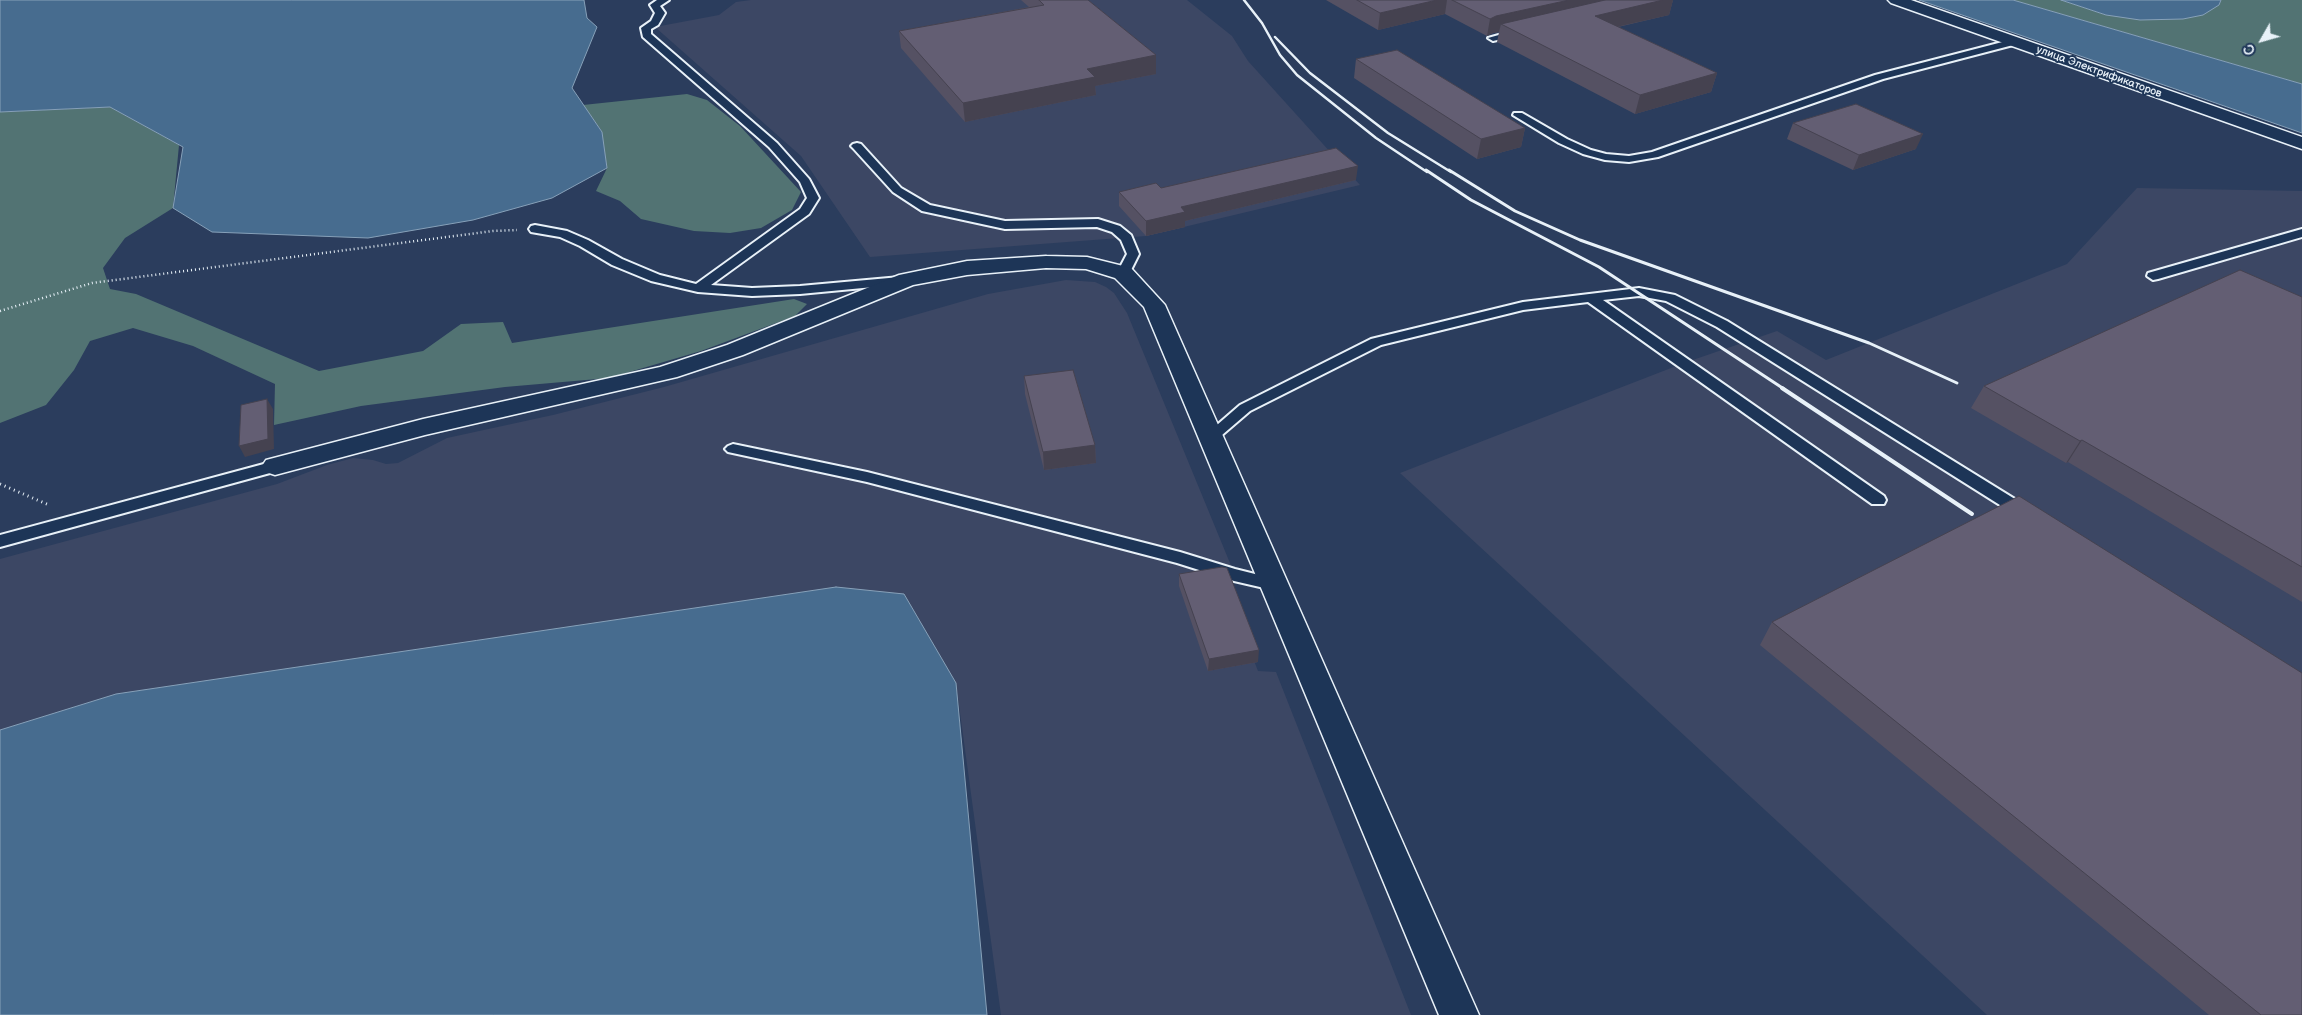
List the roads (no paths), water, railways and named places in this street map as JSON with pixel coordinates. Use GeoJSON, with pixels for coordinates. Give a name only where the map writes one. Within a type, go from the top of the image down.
{"type":"FeatureCollection","features":[{"type":"Feature","properties":{"kind":"street","name":"улица Электрификаторов"},"geometry":{"type":"LineString","coordinates":[[1896,0],[2302,144]]}},
{"type":"Feature","properties":{"kind":"street"},"geometry":{"type":"LineString","coordinates":[[275,466],[423,427],[668,372],[735,350],[908,280],[967,268],[1046,262],[1087,263],[1123,273],[1154,304],[1459,1015]]}},
{"type":"Feature","properties":{"kind":"lane"},"geometry":{"type":"LineString","coordinates":[[664,0],[655,5],[660,13],[655,23],[646,28],[646,35],[773,146],[805,181],[813,198],[805,211],[698,288]]}},
{"type":"Feature","properties":{"kind":"lane"},"geometry":{"type":"LineString","coordinates":[[1493,38],[1530,30]]}},
{"type":"Feature","properties":{"kind":"lane"},"geometry":{"type":"LineString","coordinates":[[1518,115],[1563,141],[1587,152],[1605,157],[1630,159],[1654,155],[1879,77],[2014,42]]}},
{"type":"Feature","properties":{"kind":"lane"},"geometry":{"type":"LineString","coordinates":[[857,146],[897,190],[926,208],[1005,226],[1071,222],[1098,223],[1116,229],[1127,238],[1133,254],[1123,273]]}},
{"type":"Feature","properties":{"kind":"lane"},"geometry":{"type":"LineString","coordinates":[[534,229],[563,234],[584,242],[617,262],[656,278],[698,288],[752,292],[800,290],[908,280]]}},
{"type":"Feature","properties":{"kind":"lane"},"geometry":{"type":"LineString","coordinates":[[2153,276],[2302,233]]}},
{"type":"Feature","properties":{"kind":"lane"},"geometry":{"type":"LineString","coordinates":[[1210,438],[1245,408],[1376,342],[1522,306],[1639,292],[1670,298],[1722,324],[2042,523]]}},
{"type":"Feature","properties":{"kind":"lane"},"geometry":{"type":"LineString","coordinates":[[1589,297],[1878,500]]}},
{"type":"Feature","properties":{"kind":"lane"},"geometry":{"type":"LineString","coordinates":[[733,449],[867,478],[1180,558],[1234,575],[1273,584]]}},
{"type":"Feature","properties":{"kind":"lane"},"geometry":{"type":"LineString","coordinates":[[0,541],[275,466]]}},
{"type":"Feature","properties":{"kind":"railway"},"geometry":{"type":"LineString","coordinates":[[1244,0],[1262,23],[1280,55],[1297,75],[1376,138],[1427,172]]}},
{"type":"Feature","properties":{"kind":"railway"},"geometry":{"type":"LineString","coordinates":[[1275,37],[1310,73],[1388,133],[1451,172]]}},
{"type":"Feature","properties":{"kind":"railway"},"geometry":{"type":"LineString","coordinates":[[1426,170],[1471,200],[1599,267],[1784,389]]}},
{"type":"Feature","properties":{"kind":"railway"},"geometry":{"type":"LineString","coordinates":[[1449,170],[1515,211],[1580,240],[1869,343],[1957,383]]}},
{"type":"Feature","properties":{"kind":"railway"},"geometry":{"type":"LineString","coordinates":[[1782,388],[1972,514]]}}]}
